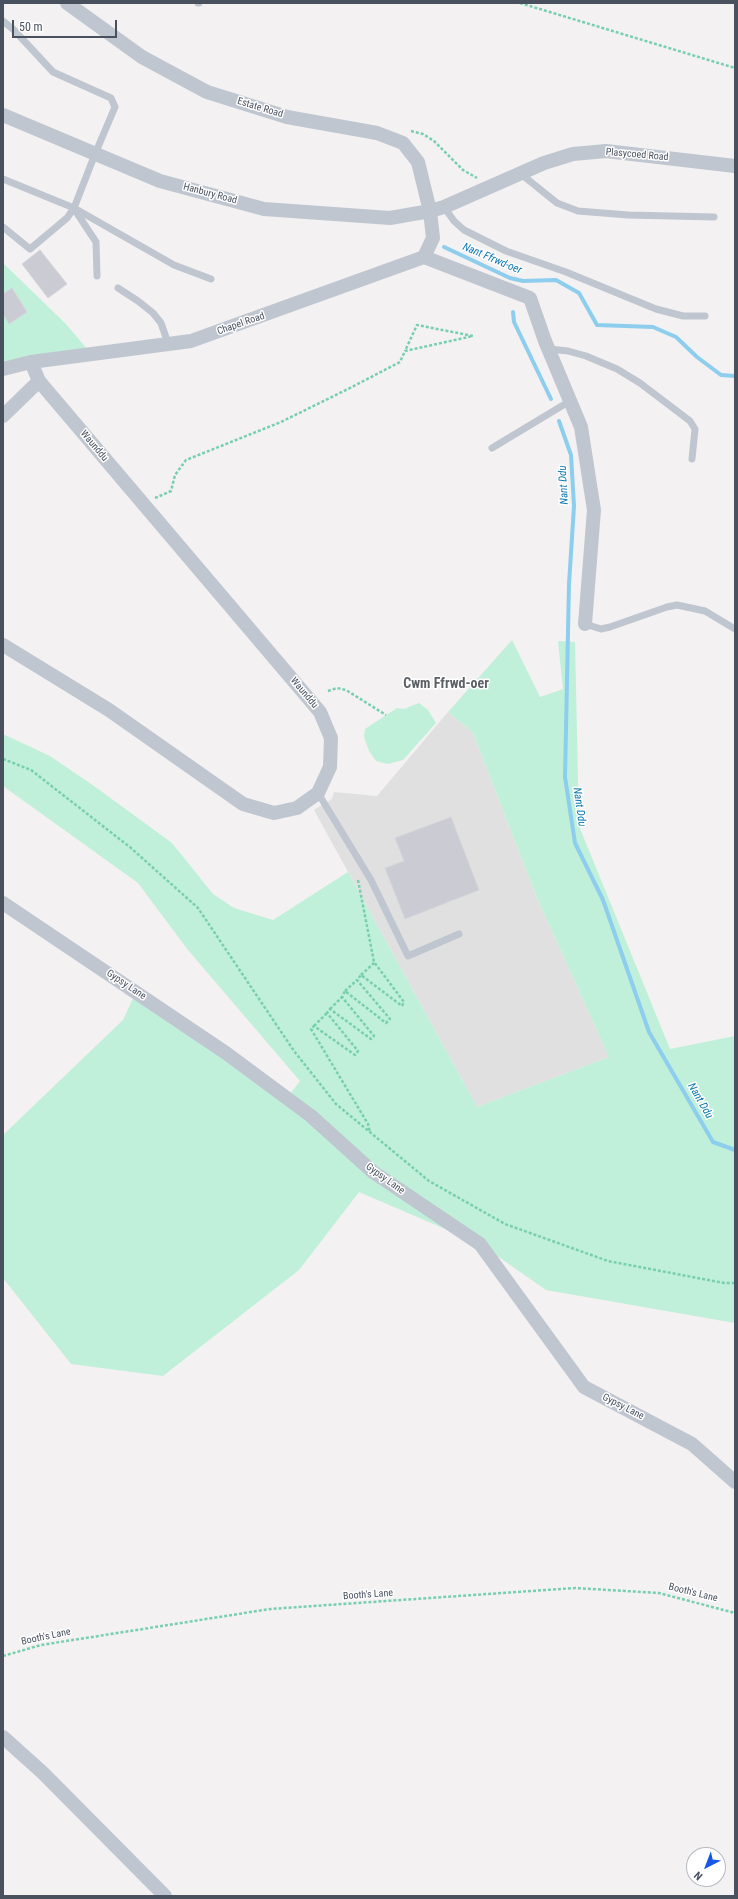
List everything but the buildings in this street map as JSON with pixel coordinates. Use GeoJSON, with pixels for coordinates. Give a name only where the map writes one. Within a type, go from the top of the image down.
{"type":"FeatureCollection","features":[{"type":"Feature","properties":{"kind":"street","name":"Estate Road"},"geometry":{"type":"LineString","coordinates":[[67,3],[142,57],[208,92],[287,117],[377,134],[403,143],[418,162],[430,211]]}},
{"type":"Feature","properties":{"kind":"street","name":"Hanbury Road"},"geometry":{"type":"LineString","coordinates":[[3,115],[160,181],[264,209],[390,218],[430,211]]}},
{"type":"Feature","properties":{"kind":"street","name":"Plasycoed Road"},"geometry":{"type":"LineString","coordinates":[[430,211],[444,207],[544,163],[574,154],[606,151],[735,166]]}},
{"type":"Feature","properties":{"kind":"street"},"geometry":{"type":"LineString","coordinates":[[430,211],[433,238],[424,257],[530,298],[549,350],[581,427],[594,510],[585,624]]}},
{"type":"Feature","properties":{"kind":"street","name":"Chapel Road"},"geometry":{"type":"LineString","coordinates":[[3,369],[31,362],[191,341],[371,278],[424,257]]}},
{"type":"Feature","properties":{"kind":"street","name":"Waunddu"},"geometry":{"type":"LineString","coordinates":[[3,645],[108,710],[243,804],[274,813],[297,808],[318,793],[330,767],[331,738],[320,712],[39,381],[31,362]]}},
{"type":"Feature","properties":{"kind":"street"},"geometry":{"type":"LineString","coordinates":[[3,416],[39,381]]}},
{"type":"Feature","properties":{"kind":"street","name":"Gypsy Lane"},"geometry":{"type":"LineString","coordinates":[[3,903],[226,1053],[311,1116],[373,1172],[480,1244],[584,1387],[692,1444],[735,1482]]}},
{"type":"Feature","properties":{"kind":"street"},"geometry":{"type":"LineString","coordinates":[[3,1737],[43,1773],[165,1896]]}},
{"type":"Feature","properties":{"kind":"lane"},"geometry":{"type":"LineString","coordinates":[[3,21],[14,30],[53,72],[111,98],[115,107],[74,208],[67,218],[30,250],[3,227]]}},
{"type":"Feature","properties":{"kind":"lane"},"geometry":{"type":"LineString","coordinates":[[521,174],[557,203],[578,211],[628,215],[714,217]]}},
{"type":"Feature","properties":{"kind":"lane"},"geometry":{"type":"LineString","coordinates":[[3,179],[74,208],[174,265],[211,279]]}},
{"type":"Feature","properties":{"kind":"lane"},"geometry":{"type":"LineString","coordinates":[[444,207],[454,221],[464,230],[506,251],[566,272],[656,309],[683,316],[705,316]]}},
{"type":"Feature","properties":{"kind":"lane"},"geometry":{"type":"LineString","coordinates":[[74,208],[96,242],[97,276]]}},
{"type":"Feature","properties":{"kind":"lane"},"geometry":{"type":"LineString","coordinates":[[118,288],[138,301],[152,313],[161,323],[168,343]]}},
{"type":"Feature","properties":{"kind":"lane"},"geometry":{"type":"LineString","coordinates":[[549,350],[568,351],[586,356],[617,369],[640,382],[690,421],[695,429],[692,459]]}},
{"type":"Feature","properties":{"kind":"lane"},"geometry":{"type":"LineString","coordinates":[[492,448],[570,401]]}},
{"type":"Feature","properties":{"kind":"lane"},"geometry":{"type":"LineString","coordinates":[[585,624],[601,629],[677,605],[705,611],[735,629]]}},
{"type":"Feature","properties":{"kind":"lane"},"geometry":{"type":"LineString","coordinates":[[318,793],[371,880],[408,956],[459,934]]}},
{"type":"Feature","properties":{"kind":"path"},"geometry":{"type":"LineString","coordinates":[[520,3],[735,68]]}},
{"type":"Feature","properties":{"kind":"path"},"geometry":{"type":"LineString","coordinates":[[409,131],[423,134],[434,141],[463,170],[490,187]]}},
{"type":"Feature","properties":{"kind":"path"},"geometry":{"type":"LineString","coordinates":[[152,499],[171,491],[175,475],[186,460],[281,422],[400,362],[405,351],[417,325],[473,336],[405,351]]}},
{"type":"Feature","properties":{"kind":"path"},"geometry":{"type":"LineString","coordinates":[[328,691],[337,688],[346,690],[386,714]]}},
{"type":"Feature","properties":{"kind":"path"},"geometry":{"type":"LineString","coordinates":[[3,758],[31,770],[131,848],[198,908],[294,1051],[336,1104],[429,1181],[505,1224],[608,1261],[735,1283]]}},
{"type":"Feature","properties":{"kind":"path"},"geometry":{"type":"LineString","coordinates":[[355,875],[359,882],[374,962],[404,1002],[402,1006],[361,975]]}},
{"type":"Feature","properties":{"kind":"path"},"geometry":{"type":"LineString","coordinates":[[370,1132],[368,1124],[311,1029],[342,997],[345,991],[374,962]]}},
{"type":"Feature","properties":{"kind":"path"},"geometry":{"type":"LineString","coordinates":[[345,991],[386,1023],[390,1019],[357,980]]}},
{"type":"Feature","properties":{"kind":"path"},"geometry":{"type":"LineString","coordinates":[[330,1009],[371,1039],[374,1036],[342,997]]}},
{"type":"Feature","properties":{"kind":"path"},"geometry":{"type":"LineString","coordinates":[[314,1026],[355,1055],[358,1051],[327,1013]]}},
{"type":"Feature","properties":{"kind":"path","name":"Booth's Lane"},"geometry":{"type":"LineString","coordinates":[[3,1656],[41,1644],[270,1610],[575,1588],[659,1593],[735,1613]]}},
{"type":"Feature","properties":{"kind":"shaded area"},"geometry":{"type":"Polygon","coordinates":[[[448,712],[473,733],[537,898],[609,1057],[477,1107],[314,810],[332,799],[334,792],[377,796],[448,712]]]}},
{"type":"Feature","properties":{"kind":"green space"},"geometry":{"type":"Polygon","coordinates":[[[3,263],[66,324],[87,349],[3,364],[3,263]]]}},
{"type":"Feature","properties":{"kind":"green space"},"geometry":{"type":"Polygon","coordinates":[[[512,640],[540,697],[563,689],[558,641],[575,642],[579,826],[670,1049],[735,1036],[735,1323],[546,1290],[480,1244],[359,1192],[299,1270],[163,1376],[71,1364],[3,1278],[3,1135],[123,1020],[136,992],[287,1098],[300,1081],[188,950],[138,883],[3,786],[3,734],[50,756],[172,843],[213,894],[234,908],[273,920],[348,872],[477,1107],[609,1057],[537,898],[473,733],[448,712],[512,640]]]}},
{"type":"Feature","properties":{"kind":"green space"},"geometry":{"type":"Polygon","coordinates":[[[419,703],[428,710],[436,723],[403,760],[388,764],[376,761],[369,751],[364,737],[365,729],[397,708],[404,709],[419,703]]]}},
{"type":"Feature","properties":{"kind":"waterway","name":"Nant Ffrwd-oer"},"geometry":{"type":"LineString","coordinates":[[444,247],[510,278],[523,281],[556,280],[579,293],[597,325],[653,327],[676,337],[697,357],[721,375],[735,376]]}},
{"type":"Feature","properties":{"kind":"waterway","name":"Nant Ddu"},"geometry":{"type":"LineString","coordinates":[[513,312],[514,322],[551,399]]}},
{"type":"Feature","properties":{"kind":"waterway","name":"Nant Ddu"},"geometry":{"type":"LineString","coordinates":[[559,421],[571,455],[574,506],[569,584],[565,777],[575,843],[603,900],[649,1032],[713,1142],[735,1150]]}},
{"type":"Feature","properties":{"kind":"district","name":"Cwm Ffrwd-oer"},"geometry":{"type":"Point","coordinates":[446,684]}}]}
